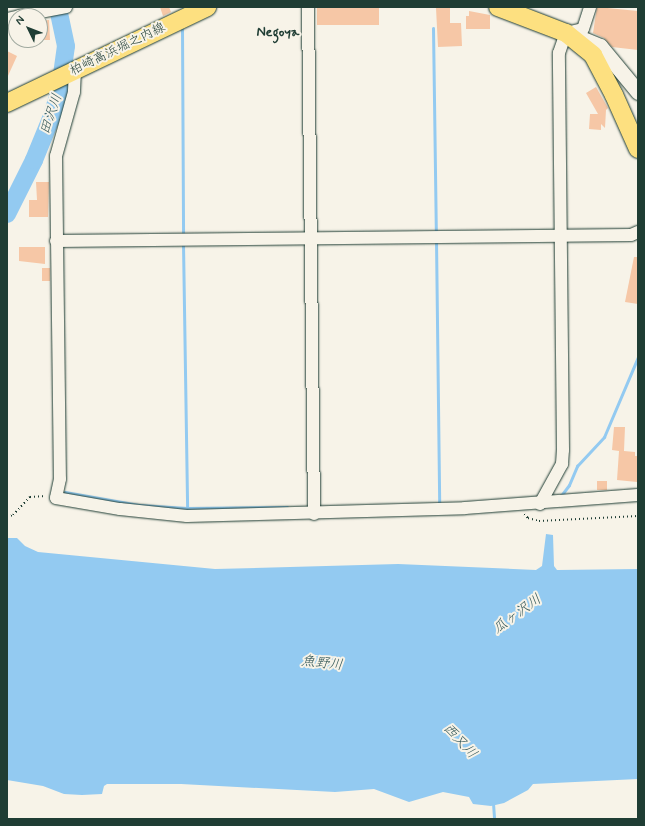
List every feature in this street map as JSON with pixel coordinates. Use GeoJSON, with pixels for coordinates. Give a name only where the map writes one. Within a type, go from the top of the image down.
{"type":"FeatureCollection","features":[{"type":"Feature","properties":{"kind":"main road","name":"柏崎高浜堀之内線"},"geometry":{"type":"LineString","coordinates":[[7,103],[207,7]]}},
{"type":"Feature","properties":{"kind":"main road"},"geometry":{"type":"LineString","coordinates":[[498,7],[566,33],[593,55],[614,95],[638,149]]}},
{"type":"Feature","properties":{"kind":"street"},"geometry":{"type":"LineString","coordinates":[[48,11],[66,7]]}},
{"type":"Feature","properties":{"kind":"street"},"geometry":{"type":"LineString","coordinates":[[308,7],[314,514]]}},
{"type":"Feature","properties":{"kind":"street"},"geometry":{"type":"LineString","coordinates":[[566,33],[583,29],[590,7]]}},
{"type":"Feature","properties":{"kind":"street"},"geometry":{"type":"LineString","coordinates":[[566,33],[600,46],[638,92]]}},
{"type":"Feature","properties":{"kind":"street"},"geometry":{"type":"LineString","coordinates":[[540,504],[562,464],[563,450],[559,53],[566,33]]}},
{"type":"Feature","properties":{"kind":"street"},"geometry":{"type":"LineString","coordinates":[[72,72],[74,92],[56,156],[60,479],[56,498],[120,510],[187,516],[314,514],[540,504],[638,495]]}},
{"type":"Feature","properties":{"kind":"street"},"geometry":{"type":"LineString","coordinates":[[56,241],[310,237],[630,235],[638,232]]}},
{"type":"Feature","properties":{"kind":"path"},"geometry":{"type":"LineString","coordinates":[[7,517],[13,515],[30,497],[56,498]]}},
{"type":"Feature","properties":{"kind":"path"},"geometry":{"type":"LineString","coordinates":[[523,513],[528,518],[539,521],[638,516]]}},
{"type":"Feature","properties":{"kind":"water","name":"魚野川"},"geometry":{"type":"Polygon","coordinates":[[[546,534],[553,535],[554,566],[557,570],[638,569],[638,779],[533,784],[528,790],[504,803],[491,806],[473,804],[469,797],[443,792],[409,802],[374,789],[335,792],[181,784],[107,784],[104,786],[102,794],[82,795],[64,794],[43,786],[7,780],[7,538],[17,538],[25,546],[38,552],[215,569],[398,564],[536,570],[542,566],[546,534]]]}},
{"type":"Feature","properties":{"kind":"building"},"geometry":{"type":"Polygon","coordinates":[[[160,7],[169,7],[171,12],[163,16],[160,7]]]}},
{"type":"Feature","properties":{"kind":"building"},"geometry":{"type":"Polygon","coordinates":[[[317,7],[379,7],[379,25],[317,25],[317,7]]]}},
{"type":"Feature","properties":{"kind":"building"},"geometry":{"type":"Polygon","coordinates":[[[597,7],[638,11],[638,50],[612,47],[604,38],[593,33],[597,7]]]}},
{"type":"Feature","properties":{"kind":"building"},"geometry":{"type":"Polygon","coordinates":[[[436,8],[450,8],[450,23],[461,23],[462,46],[438,47],[436,8]]]}},
{"type":"Feature","properties":{"kind":"building"},"geometry":{"type":"Polygon","coordinates":[[[469,11],[490,15],[490,29],[466,29],[466,16],[469,16],[469,11]]]}},
{"type":"Feature","properties":{"kind":"building"},"geometry":{"type":"Polygon","coordinates":[[[49,20],[50,40],[48,40],[49,20]]]}},
{"type":"Feature","properties":{"kind":"building"},"geometry":{"type":"Polygon","coordinates":[[[7,51],[17,56],[7,78],[7,51]]]}},
{"type":"Feature","properties":{"kind":"building"},"geometry":{"type":"Polygon","coordinates":[[[596,87],[608,108],[606,110],[605,128],[601,124],[601,130],[589,129],[590,114],[598,114],[586,93],[596,87]]]}},
{"type":"Feature","properties":{"kind":"building"},"geometry":{"type":"Polygon","coordinates":[[[36,182],[49,182],[48,217],[29,217],[29,200],[37,200],[36,182]]]}},
{"type":"Feature","properties":{"kind":"building"},"geometry":{"type":"Polygon","coordinates":[[[19,247],[45,247],[45,264],[19,261],[19,247]]]}},
{"type":"Feature","properties":{"kind":"building"},"geometry":{"type":"Polygon","coordinates":[[[634,257],[638,257],[638,304],[625,302],[634,257]]]}},
{"type":"Feature","properties":{"kind":"building"},"geometry":{"type":"Polygon","coordinates":[[[42,268],[50,268],[50,281],[42,281],[42,268]]]}},
{"type":"Feature","properties":{"kind":"building"},"geometry":{"type":"Polygon","coordinates":[[[614,427],[625,427],[624,451],[635,452],[635,456],[638,456],[637,482],[617,480],[619,451],[612,450],[614,427]]]}},
{"type":"Feature","properties":{"kind":"building"},"geometry":{"type":"Polygon","coordinates":[[[597,481],[607,481],[607,490],[597,490],[597,481]]]}},
{"type":"Feature","properties":{"kind":"waterway","name":"田沢川"},"geometry":{"type":"LineString","coordinates":[[7,214],[34,160],[52,116],[60,89],[66,46],[58,7]]}},
{"type":"Feature","properties":{"kind":"waterway"},"geometry":{"type":"LineString","coordinates":[[433,28],[436,233]]}},
{"type":"Feature","properties":{"kind":"waterway"},"geometry":{"type":"LineString","coordinates":[[182,29],[183,236]]}},
{"type":"Feature","properties":{"kind":"waterway"},"geometry":{"type":"LineString","coordinates":[[436,240],[439,504]]}},
{"type":"Feature","properties":{"kind":"waterway"},"geometry":{"type":"LineString","coordinates":[[183,244],[187,508]]}},
{"type":"Feature","properties":{"kind":"waterway","name":"瓜ヶ沢川"},"geometry":{"type":"LineString","coordinates":[[560,497],[569,485],[577,466],[604,437],[638,357]]}},
{"type":"Feature","properties":{"kind":"waterway"},"geometry":{"type":"LineString","coordinates":[[65,492],[139,505],[187,508],[287,507]]}},
{"type":"Feature","properties":{"kind":"waterway","name":"西又川"},"geometry":{"type":"LineString","coordinates":[[493,803],[494,819]]}},
{"type":"Feature","properties":{"kind":"district","name":"Negoya"},"geometry":{"type":"Point","coordinates":[278,32]}}]}
